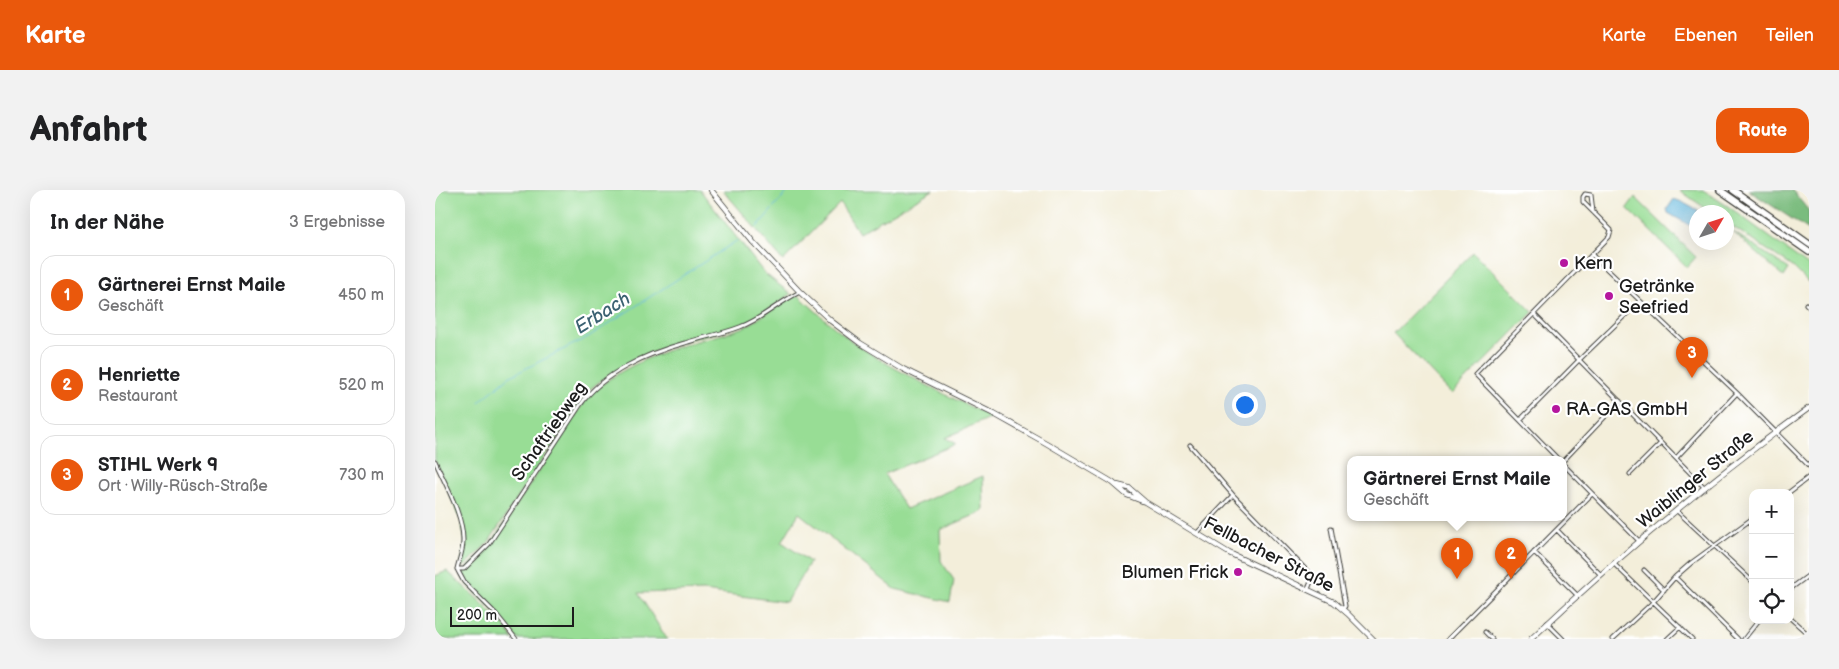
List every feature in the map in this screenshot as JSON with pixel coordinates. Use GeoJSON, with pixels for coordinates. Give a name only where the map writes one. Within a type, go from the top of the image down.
{"type":"FeatureCollection","features":[{"type":"Feature","properties":{"kind":"highway"},"geometry":{"type":"LineString","coordinates":[[1720,190],[1809,252]]}},
{"type":"Feature","properties":{"kind":"highway"},"geometry":{"type":"LineString","coordinates":[[1733,190],[1809,244]]}},
{"type":"Feature","properties":{"kind":"main road","name":"Fellbacher Straße"},"geometry":{"type":"LineString","coordinates":[[711,190],[753,242],[800,292],[831,321],[859,343],[903,369],[994,414],[1117,485],[1129,488],[1136,492],[1145,502],[1248,563],[1333,602],[1343,609],[1373,639]]}},
{"type":"Feature","properties":{"kind":"main road","name":"Waiblinger Straße"},"geometry":{"type":"LineString","coordinates":[[1531,639],[1639,541],[1775,432],[1809,408]]}},
{"type":"Feature","properties":{"kind":"street"},"geometry":{"type":"LineString","coordinates":[[1555,456],[1475,374],[1609,237],[1611,230],[1593,212],[1583,202],[1585,194],[1591,195],[1593,212]]}},
{"type":"Feature","properties":{"kind":"street"},"geometry":{"type":"LineString","coordinates":[[1592,255],[1737,393],[1809,466]]}},
{"type":"Feature","properties":{"kind":"street","name":"Schaftriebweg"},"geometry":{"type":"LineString","coordinates":[[457,569],[464,568],[489,544],[585,399],[599,384],[619,370],[682,343],[741,327],[761,317],[800,292]]}},
{"type":"Feature","properties":{"kind":"street"},"geometry":{"type":"LineString","coordinates":[[1520,420],[1640,301]]}},
{"type":"Feature","properties":{"kind":"street"},"geometry":{"type":"LineString","coordinates":[[1533,314],[1705,488]]}},
{"type":"Feature","properties":{"kind":"street"},"geometry":{"type":"LineString","coordinates":[[1676,458],[1737,393]]}},
{"type":"Feature","properties":{"kind":"street"},"geometry":{"type":"LineString","coordinates":[[1567,459],[1620,401]]}},
{"type":"Feature","properties":{"kind":"street"},"geometry":{"type":"LineString","coordinates":[[1630,474],[1661,443]]}},
{"type":"Feature","properties":{"kind":"street"},"geometry":{"type":"LineString","coordinates":[[1189,445],[1233,496],[1313,577],[1308,589]]}},
{"type":"Feature","properties":{"kind":"street"},"geometry":{"type":"LineString","coordinates":[[435,461],[462,530],[462,549],[457,569],[464,582],[496,614],[516,639]]}},
{"type":"Feature","properties":{"kind":"street"},"geometry":{"type":"LineString","coordinates":[[1567,467],[1639,541]]}},
{"type":"Feature","properties":{"kind":"street"},"geometry":{"type":"LineString","coordinates":[[1793,489],[1809,477]]}},
{"type":"Feature","properties":{"kind":"street"},"geometry":{"type":"LineString","coordinates":[[1567,520],[1592,494]]}},
{"type":"Feature","properties":{"kind":"street"},"geometry":{"type":"LineString","coordinates":[[1197,534],[1233,496]]}},
{"type":"Feature","properties":{"kind":"street"},"geometry":{"type":"LineString","coordinates":[[1677,511],[1750,579]]}},
{"type":"Feature","properties":{"kind":"street"},"geometry":{"type":"LineString","coordinates":[[1448,639],[1566,521]]}},
{"type":"Feature","properties":{"kind":"street"},"geometry":{"type":"LineString","coordinates":[[1613,639],[1653,602],[1675,577],[1749,521]]}},
{"type":"Feature","properties":{"kind":"street"},"geometry":{"type":"LineString","coordinates":[[1331,528],[1345,606],[1343,609]]}},
{"type":"Feature","properties":{"kind":"street"},"geometry":{"type":"LineString","coordinates":[[1557,530],[1602,575]]}},
{"type":"Feature","properties":{"kind":"street"},"geometry":{"type":"LineString","coordinates":[[1534,552],[1578,596]]}},
{"type":"Feature","properties":{"kind":"street"},"geometry":{"type":"LineString","coordinates":[[1614,564],[1692,639]]}},
{"type":"Feature","properties":{"kind":"street"},"geometry":{"type":"LineString","coordinates":[[1644,570],[1664,590]]}},
{"type":"Feature","properties":{"kind":"street"},"geometry":{"type":"LineString","coordinates":[[1794,586],[1809,575]]}},
{"type":"Feature","properties":{"kind":"street"},"geometry":{"type":"LineString","coordinates":[[1675,577],[1738,639]]}},
{"type":"Feature","properties":{"kind":"street"},"geometry":{"type":"LineString","coordinates":[[1794,622],[1809,635]]}},
{"type":"Feature","properties":{"kind":"street"},"geometry":{"type":"LineString","coordinates":[[1547,623],[1563,639]]}},
{"type":"Feature","properties":{"kind":"street"},"geometry":{"type":"LineString","coordinates":[[1744,639],[1756,624]]}},
{"type":"Feature","properties":{"kind":"street"},"geometry":{"type":"LineString","coordinates":[[1667,639],[1680,628]]}},
{"type":"Feature","properties":{"kind":"street"},"geometry":{"type":"LineString","coordinates":[[1485,632],[1492,639]]}},
{"type":"Feature","properties":{"kind":"green space"},"geometry":{"type":"Polygon","coordinates":[[[435,190],[700,190],[764,273],[791,294],[753,320],[739,326],[658,350],[620,368],[597,383],[587,392],[488,543],[462,567],[465,542],[461,521],[435,460],[435,190]]]}},
{"type":"Feature","properties":{"kind":"green space"},"geometry":{"type":"Polygon","coordinates":[[[723,190],[933,190],[859,233],[840,203],[783,261],[723,190]]]}},
{"type":"Feature","properties":{"kind":"green space"},"geometry":{"type":"Polygon","coordinates":[[[1679,190],[1703,190],[1726,205],[1701,205],[1679,190]]]}},
{"type":"Feature","properties":{"kind":"green space"},"geometry":{"type":"Polygon","coordinates":[[[1748,190],[1792,190],[1809,211],[1809,230],[1748,190]]]}},
{"type":"Feature","properties":{"kind":"green space"},"geometry":{"type":"Polygon","coordinates":[[[1635,197],[1696,257],[1687,267],[1627,208],[1635,197]]]}},
{"type":"Feature","properties":{"kind":"green space"},"geometry":{"type":"Polygon","coordinates":[[[1734,211],[1809,266],[1809,283],[1793,267],[1734,228],[1734,211]]]}},
{"type":"Feature","properties":{"kind":"green space"},"geometry":{"type":"Polygon","coordinates":[[[1734,232],[1789,269],[1784,277],[1734,233],[1734,232]]]}},
{"type":"Feature","properties":{"kind":"green space"},"geometry":{"type":"Polygon","coordinates":[[[1473,252],[1533,312],[1452,394],[1393,333],[1473,252]]]}},
{"type":"Feature","properties":{"kind":"green space"},"geometry":{"type":"Polygon","coordinates":[[[798,295],[836,329],[860,347],[908,375],[991,417],[945,438],[956,444],[884,474],[906,509],[983,476],[984,511],[940,530],[941,561],[954,580],[950,602],[895,589],[799,513],[782,542],[810,562],[786,602],[704,591],[638,593],[667,639],[517,639],[507,624],[466,583],[461,574],[490,545],[589,395],[599,386],[633,365],[683,345],[742,328],[784,301],[798,295]]]}},
{"type":"Feature","properties":{"kind":"green space"},"geometry":{"type":"Polygon","coordinates":[[[447,571],[504,625],[513,639],[435,639],[435,576],[447,571]]]}},
{"type":"Feature","properties":{"kind":"water"},"geometry":{"type":"Polygon","coordinates":[[[1674,199],[1689,206],[1689,225],[1668,213],[1667,209],[1674,199]]]}},
{"type":"Feature","properties":{"kind":"waterway","name":"Erbach"},"geometry":{"type":"LineString","coordinates":[[757,227],[789,190]]}},
{"type":"Feature","properties":{"kind":"waterway","name":"Erbach"},"geometry":{"type":"LineString","coordinates":[[479,402],[509,377],[588,337],[738,240]]}},
{"type":"Feature","properties":{"kind":"place","name":"Kern"},"geometry":{"type":"Point","coordinates":[1564,263]}},
{"type":"Feature","properties":{"kind":"place","name":"Getränke Seefried"},"geometry":{"type":"Point","coordinates":[1609,296]}},
{"type":"Feature","properties":{"kind":"place","name":"STIHL Werk 9"},"geometry":{"type":"Point","coordinates":[1692,378]}},
{"type":"Feature","properties":{"kind":"place","name":"RA-GAS GmbH"},"geometry":{"type":"Point","coordinates":[1556,409]}},
{"type":"Feature","properties":{"kind":"place","name":"Blumen Frick"},"geometry":{"type":"Point","coordinates":[1238,572]}},
{"type":"Feature","properties":{"kind":"place","name":"Gärtnerei Ernst Maile"},"geometry":{"type":"Point","coordinates":[1457,579]}},
{"type":"Feature","properties":{"kind":"place","name":"Henriette"},"geometry":{"type":"Point","coordinates":[1511,579]}}]}
